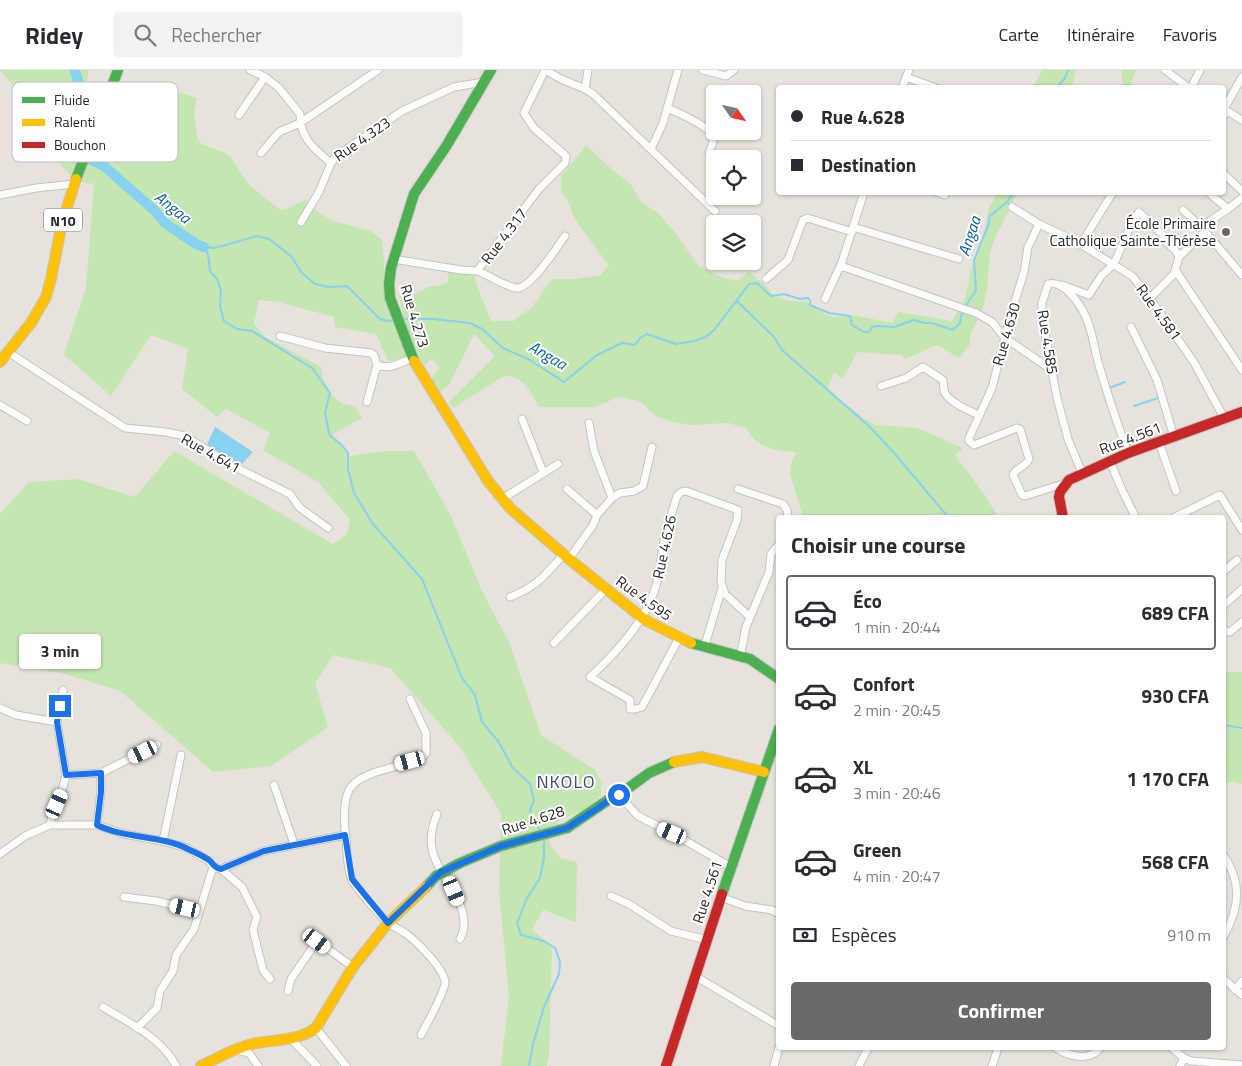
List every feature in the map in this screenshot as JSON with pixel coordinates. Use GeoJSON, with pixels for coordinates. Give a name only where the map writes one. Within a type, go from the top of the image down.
{"type":"FeatureCollection","features":[{"type":"Feature","properties":{"kind":"main road","name":"N10"},"geometry":{"type":"LineString","coordinates":[[113,82],[118,70]]}},
{"type":"Feature","properties":{"kind":"main road","name":"Rue 4.273"},"geometry":{"type":"LineString","coordinates":[[490,70],[447,145],[414,194],[394,258],[389,284],[390,298],[412,358],[488,481],[510,508]]}},
{"type":"Feature","properties":{"kind":"main road","name":"N10"},"geometry":{"type":"LineString","coordinates":[[0,362],[35,317],[45,299],[53,273],[62,223],[82,162]]}},
{"type":"Feature","properties":{"kind":"main road","name":"Rue 4.561"},"geometry":{"type":"LineString","coordinates":[[1066,483],[1082,473],[1128,453],[1242,412]]}},
{"type":"Feature","properties":{"kind":"main road"},"geometry":{"type":"LineString","coordinates":[[1063,515],[1060,492],[1066,483]]}},
{"type":"Feature","properties":{"kind":"main road","name":"Rue 4.595"},"geometry":{"type":"LineString","coordinates":[[510,508],[566,557],[641,617],[679,638],[704,648],[740,656],[756,662],[776,677]]}},
{"type":"Feature","properties":{"kind":"main road","name":"Rue 4.561"},"geometry":{"type":"LineString","coordinates":[[666,1066],[731,866],[776,738]]}},
{"type":"Feature","properties":{"kind":"main road","name":"Rue 4.628"},"geometry":{"type":"LineString","coordinates":[[316,1028],[353,967],[388,923],[441,872],[501,846],[567,828],[614,796],[619,795],[649,773],[676,761],[702,757],[764,772]]}},
{"type":"Feature","properties":{"kind":"main road"},"geometry":{"type":"LineString","coordinates":[[201,1066],[216,1063],[250,1044],[300,1038],[316,1028]]}},
{"type":"Feature","properties":{"kind":"street","name":"Rue 4.323"},"geometry":{"type":"LineString","coordinates":[[250,70],[265,77],[279,88],[300,114],[303,133],[310,143],[331,162],[338,155],[402,112],[454,87],[484,82]]}},
{"type":"Feature","properties":{"kind":"street"},"geometry":{"type":"LineString","coordinates":[[261,153],[280,132],[300,123],[378,70]]}},
{"type":"Feature","properties":{"kind":"street"},"geometry":{"type":"LineString","coordinates":[[545,70],[593,94],[714,211]]}},
{"type":"Feature","properties":{"kind":"street","name":"Rue 4.317"},"geometry":{"type":"LineString","coordinates":[[394,258],[440,267],[477,271],[539,190],[561,168],[567,160],[566,156],[534,128],[524,113],[545,70]]}},
{"type":"Feature","properties":{"kind":"street"},"geometry":{"type":"LineString","coordinates":[[585,89],[588,70]]}},
{"type":"Feature","properties":{"kind":"street"},"geometry":{"type":"LineString","coordinates":[[651,149],[667,108],[678,70]]}},
{"type":"Feature","properties":{"kind":"street"},"geometry":{"type":"LineString","coordinates":[[703,70],[726,76],[734,70]]}},
{"type":"Feature","properties":{"kind":"street"},"geometry":{"type":"LineString","coordinates":[[1165,70],[1186,85]]}},
{"type":"Feature","properties":{"kind":"street"},"geometry":{"type":"LineString","coordinates":[[1192,85],[1200,70]]}},
{"type":"Feature","properties":{"kind":"street"},"geometry":{"type":"LineString","coordinates":[[908,74],[930,85]]}},
{"type":"Feature","properties":{"kind":"street"},"geometry":{"type":"LineString","coordinates":[[239,115],[265,77]]}},
{"type":"Feature","properties":{"kind":"street"},"geometry":{"type":"LineString","coordinates":[[1226,106],[1242,78]]}},
{"type":"Feature","properties":{"kind":"street"},"geometry":{"type":"LineString","coordinates":[[667,108],[685,116],[712,134],[714,140],[710,150]]}},
{"type":"Feature","properties":{"kind":"street"},"geometry":{"type":"LineString","coordinates":[[1226,110],[1242,120]]}},
{"type":"Feature","properties":{"kind":"street"},"geometry":{"type":"LineString","coordinates":[[301,222],[319,192],[331,162]]}},
{"type":"Feature","properties":{"kind":"street"},"geometry":{"type":"LineString","coordinates":[[1226,176],[1242,191]]}},
{"type":"Feature","properties":{"kind":"street"},"geometry":{"type":"LineString","coordinates":[[0,195],[36,188],[74,184]]}},
{"type":"Feature","properties":{"kind":"street"},"geometry":{"type":"LineString","coordinates":[[825,299],[841,266],[863,195]]}},
{"type":"Feature","properties":{"kind":"street"},"geometry":{"type":"LineString","coordinates":[[1081,244],[1111,195]]}},
{"type":"Feature","properties":{"kind":"street"},"geometry":{"type":"LineString","coordinates":[[1212,195],[1228,209]]}},
{"type":"Feature","properties":{"kind":"street"},"geometry":{"type":"LineString","coordinates":[[1150,298],[1176,270],[1179,257],[1203,229],[1242,198]]}},
{"type":"Feature","properties":{"kind":"street","name":"Rue 4.581"},"geometry":{"type":"LineString","coordinates":[[1012,207],[1039,224],[1081,244],[1132,276],[1150,298],[1195,364],[1224,418]]}},
{"type":"Feature","properties":{"kind":"street"},"geometry":{"type":"LineString","coordinates":[[1183,210],[1203,229],[1242,274]]}},
{"type":"Feature","properties":{"kind":"street"},"geometry":{"type":"LineString","coordinates":[[1062,285],[1089,295],[1101,276],[1114,264],[1132,222],[1139,212],[1159,230],[1165,241],[1176,251],[1179,257]]}},
{"type":"Feature","properties":{"kind":"street"},"geometry":{"type":"LineString","coordinates":[[766,280],[788,260],[803,220],[808,218],[959,259]]}},
{"type":"Feature","properties":{"kind":"street","name":"Rue 4.630"},"geometry":{"type":"LineString","coordinates":[[1039,224],[1028,247],[1024,272],[1008,321],[990,393],[969,438],[974,445],[1017,428],[1020,429],[1029,459],[1013,475],[1022,495],[1025,496],[1066,483]]}},
{"type":"Feature","properties":{"kind":"street"},"geometry":{"type":"LineString","coordinates":[[477,271],[512,287],[525,287],[566,236]]}},
{"type":"Feature","properties":{"kind":"street"},"geometry":{"type":"LineString","coordinates":[[841,266],[976,313],[992,322],[1005,338],[1052,370]]}},
{"type":"Feature","properties":{"kind":"street"},"geometry":{"type":"LineString","coordinates":[[1176,270],[1242,370]]}},
{"type":"Feature","properties":{"kind":"street","name":"Rue 4.585"},"geometry":{"type":"LineString","coordinates":[[1062,285],[1054,282],[1048,284],[1042,303],[1042,318],[1057,398],[1068,439],[1082,473]]}},
{"type":"Feature","properties":{"kind":"street"},"geometry":{"type":"LineString","coordinates":[[1062,285],[1075,300],[1086,318],[1115,420],[1128,453]]}},
{"type":"Feature","properties":{"kind":"street"},"geometry":{"type":"LineString","coordinates":[[1131,327],[1157,380],[1174,437]]}},
{"type":"Feature","properties":{"kind":"street"},"geometry":{"type":"LineString","coordinates":[[280,336],[325,348],[370,353],[374,356],[377,365],[367,402]]}},
{"type":"Feature","properties":{"kind":"street","name":"Rue 4.641"},"geometry":{"type":"LineString","coordinates":[[8,352],[125,428],[185,436],[231,466],[290,494],[300,508],[328,528]]}},
{"type":"Feature","properties":{"kind":"street"},"geometry":{"type":"LineString","coordinates":[[377,365],[390,367],[412,358]]}},
{"type":"Feature","properties":{"kind":"street"},"geometry":{"type":"LineString","coordinates":[[881,386],[906,378],[923,367],[943,380],[945,393],[952,400],[979,415]]}},
{"type":"Feature","properties":{"kind":"street"},"geometry":{"type":"LineString","coordinates":[[0,404],[27,421]]}},
{"type":"Feature","properties":{"kind":"street"},"geometry":{"type":"LineString","coordinates":[[522,419],[543,472]]}},
{"type":"Feature","properties":{"kind":"street"},"geometry":{"type":"LineString","coordinates":[[589,423],[594,451],[612,498]]}},
{"type":"Feature","properties":{"kind":"street"},"geometry":{"type":"LineString","coordinates":[[1159,442],[1176,491]]}},
{"type":"Feature","properties":{"kind":"street"},"geometry":{"type":"LineString","coordinates":[[510,597],[537,584],[566,557],[593,525],[597,515],[612,498],[620,493],[634,491],[643,486],[652,447]]}},
{"type":"Feature","properties":{"kind":"street"},"geometry":{"type":"LineString","coordinates":[[1110,462],[1122,492],[1134,515]]}},
{"type":"Feature","properties":{"kind":"street"},"geometry":{"type":"LineString","coordinates":[[502,499],[558,464]]}},
{"type":"Feature","properties":{"kind":"street"},"geometry":{"type":"LineString","coordinates":[[567,489],[597,515]]}},
{"type":"Feature","properties":{"kind":"street"},"geometry":{"type":"LineString","coordinates":[[738,489],[785,506],[787,515]]}},
{"type":"Feature","properties":{"kind":"street","name":"Rue 4.626"},"geometry":{"type":"LineString","coordinates":[[679,638],[642,707],[630,709],[630,700],[590,677],[604,664],[641,617],[654,592],[665,537],[677,496],[681,492],[686,491],[738,510],[738,520],[722,560],[722,588]]}},
{"type":"Feature","properties":{"kind":"street"},"geometry":{"type":"LineString","coordinates":[[1179,515],[1220,495],[1242,530]]}},
{"type":"Feature","properties":{"kind":"street"},"geometry":{"type":"LineString","coordinates":[[740,656],[743,637],[769,572],[771,554],[776,548]]}},
{"type":"Feature","properties":{"kind":"street"},"geometry":{"type":"LineString","coordinates":[[1226,569],[1238,560]]}},
{"type":"Feature","properties":{"kind":"street"},"geometry":{"type":"LineString","coordinates":[[722,588],[750,618]]}},
{"type":"Feature","properties":{"kind":"street"},"geometry":{"type":"LineString","coordinates":[[704,648],[722,588]]}},
{"type":"Feature","properties":{"kind":"street"},"geometry":{"type":"LineString","coordinates":[[554,643],[606,589]]}},
{"type":"Feature","properties":{"kind":"street"},"geometry":{"type":"LineString","coordinates":[[1226,603],[1242,590]]}},
{"type":"Feature","properties":{"kind":"street"},"geometry":{"type":"LineString","coordinates":[[1226,632],[1230,632],[1242,622]]}},
{"type":"Feature","properties":{"kind":"street"},"geometry":{"type":"LineString","coordinates":[[50,825],[66,775],[57,722],[63,690]]}},
{"type":"Feature","properties":{"kind":"street"},"geometry":{"type":"LineString","coordinates":[[410,699],[426,733],[426,753],[418,760],[375,772],[350,787],[347,798],[345,835],[352,879],[388,923],[405,933],[425,952],[438,967],[445,981],[440,996],[421,1034]]}},
{"type":"Feature","properties":{"kind":"street"},"geometry":{"type":"LineString","coordinates":[[0,708],[16,715],[57,722]]}},
{"type":"Feature","properties":{"kind":"street"},"geometry":{"type":"LineString","coordinates":[[66,775],[101,773],[157,745]]}},
{"type":"Feature","properties":{"kind":"street"},"geometry":{"type":"LineString","coordinates":[[164,841],[181,755]]}},
{"type":"Feature","properties":{"kind":"street"},"geometry":{"type":"LineString","coordinates":[[97,825],[101,773]]}},
{"type":"Feature","properties":{"kind":"street"},"geometry":{"type":"LineString","coordinates":[[274,785],[294,844]]}},
{"type":"Feature","properties":{"kind":"street"},"geometry":{"type":"LineString","coordinates":[[619,795],[638,816],[731,866]]}},
{"type":"Feature","properties":{"kind":"street"},"geometry":{"type":"LineString","coordinates":[[437,814],[431,831],[433,852],[441,872],[454,891],[464,915],[464,931],[460,939]]}},
{"type":"Feature","properties":{"kind":"street"},"geometry":{"type":"LineString","coordinates":[[0,854],[24,836],[50,825],[97,825],[124,834],[164,841],[187,848],[209,860],[242,887],[257,916],[254,930],[263,970],[270,979]]}},
{"type":"Feature","properties":{"kind":"street"},"geometry":{"type":"LineString","coordinates":[[137,1028],[157,1008],[160,991],[173,972],[176,955],[194,929],[199,911],[217,868],[264,851],[345,835]]}},
{"type":"Feature","properties":{"kind":"street"},"geometry":{"type":"LineString","coordinates":[[1226,859],[1236,874],[1239,889],[1239,904],[1226,932]]}},
{"type":"Feature","properties":{"kind":"street"},"geometry":{"type":"LineString","coordinates":[[611,896],[629,904],[671,931],[707,940]]}},
{"type":"Feature","properties":{"kind":"street"},"geometry":{"type":"LineString","coordinates":[[124,897],[156,901],[199,911]]}},
{"type":"Feature","properties":{"kind":"street"},"geometry":{"type":"LineString","coordinates":[[721,897],[746,906],[776,912]]}},
{"type":"Feature","properties":{"kind":"street"},"geometry":{"type":"LineString","coordinates":[[1226,919],[1231,923]]}},
{"type":"Feature","properties":{"kind":"street"},"geometry":{"type":"LineString","coordinates":[[288,991],[291,979],[317,941],[353,967]]}},
{"type":"Feature","properties":{"kind":"street"},"geometry":{"type":"LineString","coordinates":[[695,976],[776,1024]]}},
{"type":"Feature","properties":{"kind":"street"},"geometry":{"type":"LineString","coordinates":[[1226,981],[1242,995]]}},
{"type":"Feature","properties":{"kind":"street"},"geometry":{"type":"LineString","coordinates":[[1235,990],[1242,981]]}},
{"type":"Feature","properties":{"kind":"street"},"geometry":{"type":"LineString","coordinates":[[104,1007],[162,1045],[171,1055],[176,1066]]}},
{"type":"Feature","properties":{"kind":"street"},"geometry":{"type":"LineString","coordinates":[[316,1028],[346,1066]]}},
{"type":"Feature","properties":{"kind":"street"},"geometry":{"type":"LineString","coordinates":[[291,1039],[317,1066]]}},
{"type":"Feature","properties":{"kind":"street"},"geometry":{"type":"LineString","coordinates":[[237,1050],[249,1053],[258,1066]]}},
{"type":"Feature","properties":{"kind":"street"},"geometry":{"type":"LineString","coordinates":[[774,1066],[778,1050]]}},
{"type":"Feature","properties":{"kind":"street"},"geometry":{"type":"LineString","coordinates":[[859,1066],[867,1050]]}},
{"type":"Feature","properties":{"kind":"street"},"geometry":{"type":"LineString","coordinates":[[992,1066],[997,1050]]}},
{"type":"Feature","properties":{"kind":"street"},"geometry":{"type":"LineString","coordinates":[[1060,1050],[1079,1056],[1093,1054],[1098,1050]]}},
{"type":"Feature","properties":{"kind":"street"},"geometry":{"type":"LineString","coordinates":[[1174,1050],[1191,1062],[1242,1065]]}},
{"type":"Feature","properties":{"kind":"street"},"geometry":{"type":"LineString","coordinates":[[1180,1066],[1184,1058]]}},
{"type":"Feature","properties":{"kind":"green space"},"geometry":{"type":"Polygon","coordinates":[[[0,70],[88,70],[87,82],[12,82],[12,84],[0,70]]]}},
{"type":"Feature","properties":{"kind":"green space"},"geometry":{"type":"Polygon","coordinates":[[[1042,70],[1076,70],[1072,85],[1034,85],[1042,70]]]}},
{"type":"Feature","properties":{"kind":"green space"},"geometry":{"type":"Polygon","coordinates":[[[1121,70],[1136,70],[1132,85],[1123,85],[1121,70]]]}},
{"type":"Feature","properties":{"kind":"green space"},"geometry":{"type":"Polygon","coordinates":[[[178,92],[197,98],[194,111],[197,137],[201,144],[230,156],[247,182],[281,210],[306,200],[318,212],[333,221],[371,231],[382,240],[385,299],[406,357],[388,361],[376,334],[335,327],[334,317],[278,302],[259,300],[254,324],[265,337],[321,367],[329,391],[342,403],[355,406],[362,418],[333,434],[350,456],[384,451],[414,451],[450,514],[483,593],[510,644],[541,735],[595,770],[601,782],[601,795],[589,808],[559,820],[552,828],[549,843],[560,858],[577,862],[576,922],[543,910],[532,929],[552,948],[549,1055],[547,1066],[501,1066],[509,996],[499,891],[501,814],[460,747],[390,668],[333,655],[315,683],[328,727],[271,766],[213,772],[120,691],[62,673],[0,663],[0,514],[29,482],[78,479],[135,497],[174,451],[333,544],[347,534],[350,520],[319,483],[263,450],[270,433],[226,409],[217,417],[182,389],[188,349],[151,335],[111,396],[64,355],[86,287],[94,184],[80,182],[89,162],[178,162],[178,92]]]}},
{"type":"Feature","properties":{"kind":"green space"},"geometry":{"type":"Polygon","coordinates":[[[586,145],[631,184],[641,202],[658,213],[674,231],[699,266],[724,278],[737,281],[749,272],[764,284],[772,294],[784,300],[807,302],[833,317],[852,315],[893,323],[898,312],[952,321],[965,299],[972,266],[984,233],[989,207],[997,195],[1018,195],[995,238],[990,253],[983,309],[971,332],[969,346],[959,358],[937,345],[905,359],[901,355],[857,352],[843,379],[834,373],[828,387],[840,400],[866,420],[876,425],[917,428],[961,447],[962,449],[955,455],[998,515],[802,515],[790,474],[791,464],[796,452],[767,447],[755,440],[746,428],[728,423],[690,425],[672,422],[656,416],[639,401],[619,397],[595,407],[539,407],[526,386],[516,378],[504,376],[453,408],[449,402],[495,356],[474,334],[449,385],[440,392],[431,379],[439,368],[432,358],[424,366],[405,324],[399,295],[413,295],[430,286],[438,286],[448,282],[448,271],[475,275],[477,286],[491,321],[513,321],[532,307],[552,279],[575,279],[600,275],[609,266],[574,218],[568,201],[561,192],[561,176],[586,145]]]}},
{"type":"Feature","properties":{"kind":"green space"},"geometry":{"type":"Polygon","coordinates":[[[58,162],[75,162],[71,176],[58,162]]]}},
{"type":"Feature","properties":{"kind":"green space"},"geometry":{"type":"Polygon","coordinates":[[[1226,672],[1242,672],[1242,784],[1226,783],[1226,672]]]}},
{"type":"Feature","properties":{"kind":"water"},"geometry":{"type":"Polygon","coordinates":[[[215,427],[253,452],[241,465],[207,445],[215,427]]]}},
{"type":"Feature","properties":{"kind":"waterway","name":"Angaa"},"geometry":{"type":"LineString","coordinates":[[75,70],[79,82]]}},
{"type":"Feature","properties":{"kind":"waterway","name":"Angaa"},"geometry":{"type":"LineString","coordinates":[[1059,85],[1065,78],[1068,70]]}},
{"type":"Feature","properties":{"kind":"waterway","name":"Angaa"},"geometry":{"type":"LineString","coordinates":[[95,162],[104,166],[155,211],[165,223],[196,244],[204,247]]}},
{"type":"Feature","properties":{"kind":"waterway","name":"Angaa"},"geometry":{"type":"LineString","coordinates":[[402,319],[433,319],[470,323],[482,329],[503,348],[530,360],[564,382],[597,355],[622,343],[635,345],[640,338],[647,334],[676,344],[706,337],[715,329],[749,284],[757,283],[771,296],[784,294],[800,299],[808,298],[810,305],[829,313],[850,316],[852,325],[864,332],[869,332],[872,327],[894,327],[914,320],[932,323],[953,330],[960,323],[962,312],[976,290],[974,260],[990,216],[1007,202],[1012,195]]}},
{"type":"Feature","properties":{"kind":"waterway","name":"Angaa"},"geometry":{"type":"LineString","coordinates":[[204,247],[215,248],[257,236],[269,239],[291,256],[302,273],[315,284],[329,287],[347,286],[380,319],[395,320]]}},
{"type":"Feature","properties":{"kind":"waterway"},"geometry":{"type":"LineString","coordinates":[[204,247],[208,255],[210,271],[217,279],[221,291],[220,306],[224,321],[237,329],[252,331],[312,368],[330,393],[325,413],[329,433],[348,453],[348,469],[354,493],[373,524],[422,579],[462,678],[475,695],[482,722],[498,741],[513,768],[530,784],[534,801],[530,810],[541,832]]}},
{"type":"Feature","properties":{"kind":"waterway"},"geometry":{"type":"LineString","coordinates":[[737,301],[774,337],[782,350],[870,427],[946,515]]}},
{"type":"Feature","properties":{"kind":"waterway"},"geometry":{"type":"LineString","coordinates":[[1109,388],[1125,382]]}},
{"type":"Feature","properties":{"kind":"waterway"},"geometry":{"type":"LineString","coordinates":[[1134,406],[1161,397]]}},
{"type":"Feature","properties":{"kind":"waterway"},"geometry":{"type":"LineString","coordinates":[[1226,725],[1242,728]]}},
{"type":"Feature","properties":{"kind":"waterway"},"geometry":{"type":"LineString","coordinates":[[529,1066],[533,1044],[544,1007],[559,974],[560,962],[555,948],[544,941],[521,935],[517,923],[527,898],[540,878],[544,858],[544,838]]}},
{"type":"Feature","properties":{"kind":"traffic: fast"},"geometry":{"type":"LineString","coordinates":[[113,82],[118,70]]}},
{"type":"Feature","properties":{"kind":"traffic: fast"},"geometry":{"type":"LineString","coordinates":[[414,361],[390,298],[391,268],[414,194],[447,145],[491,70]]}},
{"type":"Feature","properties":{"kind":"traffic: fast"},"geometry":{"type":"LineString","coordinates":[[76,179],[83,162]]}},
{"type":"Feature","properties":{"kind":"traffic: fast"},"geometry":{"type":"LineString","coordinates":[[691,643],[750,659],[776,677]]}},
{"type":"Feature","properties":{"kind":"traffic: fast"},"geometry":{"type":"LineString","coordinates":[[722,894],[776,738]]}},
{"type":"Feature","properties":{"kind":"traffic: fast"},"geometry":{"type":"LineString","coordinates":[[426,887],[436,876],[460,863],[501,846],[567,828],[614,796],[619,795],[649,773],[674,762]]}},
{"type":"Feature","properties":{"kind":"traffic: slow"},"geometry":{"type":"LineString","coordinates":[[0,362],[31,323],[46,297],[62,223],[76,179]]}},
{"type":"Feature","properties":{"kind":"traffic: slow"},"geometry":{"type":"LineString","coordinates":[[414,361],[488,481],[510,508],[569,559],[645,620],[691,643]]}},
{"type":"Feature","properties":{"kind":"traffic: slow"},"geometry":{"type":"LineString","coordinates":[[674,762],[702,757],[764,772]]}},
{"type":"Feature","properties":{"kind":"traffic: slow"},"geometry":{"type":"LineString","coordinates":[[201,1066],[245,1046],[301,1036],[316,1028],[353,967],[388,923],[426,887]]}},
{"type":"Feature","properties":{"kind":"traffic: jam"},"geometry":{"type":"LineString","coordinates":[[1062,515],[1059,497],[1060,492],[1069,480],[1128,453],[1242,412]]}},
{"type":"Feature","properties":{"kind":"traffic: jam"},"geometry":{"type":"LineString","coordinates":[[666,1066],[722,894]]}},
{"type":"Feature","properties":{"kind":"place","name":"École Primaire Catholique Sainte-Thérèse"},"geometry":{"type":"Point","coordinates":[1226,232]}},
{"type":"Feature","properties":{"kind":"district","name":"NKOLO"},"geometry":{"type":"Point","coordinates":[566,781]}},
{"type":"Feature","properties":{"kind":"route"},"geometry":{"type":"LineString","coordinates":[[60,706],[57,722],[66,775],[101,773],[97,825],[124,834],[164,841],[187,848],[209,860],[213,867],[218,869],[223,869],[243,859],[277,847],[345,835],[352,879],[388,923],[441,872],[501,846],[567,828],[601,806],[608,799],[619,795]]}}]}
